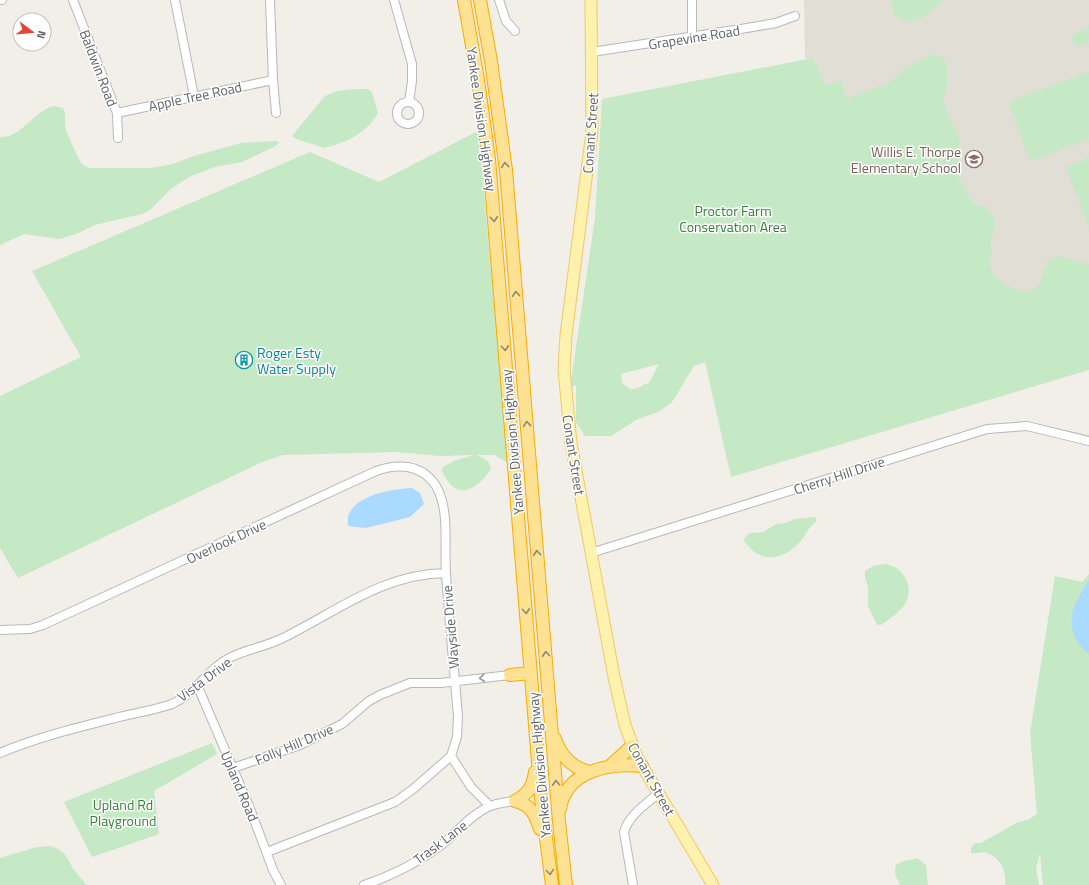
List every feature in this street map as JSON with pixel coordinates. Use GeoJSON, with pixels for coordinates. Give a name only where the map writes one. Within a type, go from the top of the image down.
{"type":"FeatureCollection","features":[{"type":"Feature","properties":{"kind":"highway","name":"Yankee Division Highway"},"geometry":{"type":"LineString","coordinates":[[464,0],[478,80],[489,159],[537,749],[547,852],[552,885]]}},
{"type":"Feature","properties":{"kind":"highway","name":"Yankee Division Highway"},"geometry":{"type":"LineString","coordinates":[[480,0],[492,61],[506,170],[552,730],[558,822],[566,885]]}},
{"type":"Feature","properties":{"kind":"highway"},"geometry":{"type":"LineString","coordinates":[[510,676],[531,673]]}},
{"type":"Feature","properties":{"kind":"highway"},"geometry":{"type":"LineString","coordinates":[[552,730],[558,747],[565,758],[577,768],[590,772]]}},
{"type":"Feature","properties":{"kind":"highway"},"geometry":{"type":"LineString","coordinates":[[610,766],[632,746]]}},
{"type":"Feature","properties":{"kind":"highway"},"geometry":{"type":"LineString","coordinates":[[515,801],[523,797],[532,787],[537,749]]}},
{"type":"Feature","properties":{"kind":"highway"},"geometry":{"type":"LineString","coordinates":[[558,822],[561,804],[569,787],[590,772],[610,766],[642,766]]}},
{"type":"Feature","properties":{"kind":"highway"},"geometry":{"type":"LineString","coordinates":[[515,801],[528,806],[533,811],[547,852]]}},
{"type":"Feature","properties":{"kind":"main road","name":"Conant Street"},"geometry":{"type":"LineString","coordinates":[[591,0],[592,132],[566,335],[564,370],[571,443],[617,695],[632,746],[642,766],[713,885]]}},
{"type":"Feature","properties":{"kind":"street","name":"Baldwin Road"},"geometry":{"type":"LineString","coordinates":[[73,0],[117,113],[118,138]]}},
{"type":"Feature","properties":{"kind":"street"},"geometry":{"type":"LineString","coordinates":[[175,0],[194,96]]}},
{"type":"Feature","properties":{"kind":"street"},"geometry":{"type":"LineString","coordinates":[[270,0],[273,80],[276,113]]}},
{"type":"Feature","properties":{"kind":"street"},"geometry":{"type":"LineString","coordinates":[[394,0],[412,64],[412,81],[409,102]]}},
{"type":"Feature","properties":{"kind":"street"},"geometry":{"type":"LineString","coordinates":[[499,0],[506,21],[515,31]]}},
{"type":"Feature","properties":{"kind":"street"},"geometry":{"type":"LineString","coordinates":[[692,0],[692,36]]}},
{"type":"Feature","properties":{"kind":"street","name":"Grapevine Road"},"geometry":{"type":"LineString","coordinates":[[592,52],[776,23],[795,16]]}},
{"type":"Feature","properties":{"kind":"street","name":"Apple Tree Road"},"geometry":{"type":"LineString","coordinates":[[117,113],[273,80]]}},
{"type":"Feature","properties":{"kind":"street","name":"Cherry Hill Drive"},"geometry":{"type":"LineString","coordinates":[[591,553],[987,428],[1028,426],[1089,440]]}},
{"type":"Feature","properties":{"kind":"street","name":"Overlook Drive"},"geometry":{"type":"LineString","coordinates":[[0,630],[30,629],[43,625],[389,466],[416,468],[426,474],[435,484],[441,497]]}},
{"type":"Feature","properties":{"kind":"street","name":"Wayside Drive"},"geometry":{"type":"LineString","coordinates":[[441,497],[444,516],[446,573],[458,728],[451,756]]}},
{"type":"Feature","properties":{"kind":"street","name":"Vista Drive"},"geometry":{"type":"LineString","coordinates":[[0,753],[95,724],[172,704],[198,687],[218,666],[231,657],[283,638],[355,598],[388,583],[412,576],[446,573]]}},
{"type":"Feature","properties":{"kind":"street","name":"Folly Hill Drive"},"geometry":{"type":"LineString","coordinates":[[233,768],[300,745],[342,724],[369,701],[391,690],[410,683],[510,676]]}},
{"type":"Feature","properties":{"kind":"street","name":"Upland Road"},"geometry":{"type":"LineString","coordinates":[[198,687],[281,885]]}},
{"type":"Feature","properties":{"kind":"street"},"geometry":{"type":"LineString","coordinates":[[267,852],[395,802],[412,790],[451,756],[472,786],[490,806]]}},
{"type":"Feature","properties":{"kind":"street"},"geometry":{"type":"LineString","coordinates":[[633,885],[624,832],[626,824],[632,816],[659,793]]}},
{"type":"Feature","properties":{"kind":"street","name":"Trask Lane"},"geometry":{"type":"LineString","coordinates":[[364,885],[392,874],[428,854],[454,835],[476,814],[490,806],[515,801]]}},
{"type":"Feature","properties":{"kind":"shaded area","name":"Willis E. Thorpe Elementary School"},"geometry":{"type":"Polygon","coordinates":[[[804,0],[1089,0],[1089,275],[1024,301],[955,266],[930,243],[863,173],[842,81],[826,85],[813,58],[805,59],[804,0]]]}},
{"type":"Feature","properties":{"kind":"green space"},"geometry":{"type":"Polygon","coordinates":[[[891,0],[943,0],[927,14],[920,18],[907,21],[901,20],[894,16],[891,0]]]}},
{"type":"Feature","properties":{"kind":"green space"},"geometry":{"type":"Polygon","coordinates":[[[1089,26],[1089,41],[1077,48],[1071,37],[1089,26]]]}},
{"type":"Feature","properties":{"kind":"green space","name":"Proctor Farm Conservation Area"},"geometry":{"type":"Polygon","coordinates":[[[931,55],[941,57],[947,63],[947,88],[943,101],[948,116],[959,136],[958,177],[974,205],[986,207],[994,218],[995,226],[990,243],[992,252],[989,260],[992,273],[1005,285],[1025,293],[1039,284],[1048,260],[1055,257],[1060,257],[1089,265],[1089,370],[731,477],[705,362],[694,366],[672,402],[660,411],[636,420],[611,436],[585,436],[576,422],[576,385],[570,387],[595,218],[602,99],[813,58],[826,85],[842,81],[846,99],[887,84],[908,67],[931,55]],[[659,364],[621,374],[622,383],[630,389],[636,389],[649,383],[659,364]]]}},
{"type":"Feature","properties":{"kind":"green space"},"geometry":{"type":"Polygon","coordinates":[[[1089,72],[1089,139],[1030,161],[1008,102],[1089,72]]]}},
{"type":"Feature","properties":{"kind":"green space"},"geometry":{"type":"Polygon","coordinates":[[[368,89],[372,92],[378,113],[362,132],[340,143],[324,148],[292,136],[325,96],[337,91],[368,89]]]}},
{"type":"Feature","properties":{"kind":"green space"},"geometry":{"type":"Polygon","coordinates":[[[54,106],[63,108],[65,113],[66,130],[74,148],[82,164],[90,168],[152,168],[173,164],[194,156],[241,143],[276,141],[279,143],[274,147],[242,162],[215,167],[191,176],[172,188],[150,210],[142,214],[95,225],[76,234],[59,239],[24,234],[0,245],[0,137],[15,133],[40,113],[54,106]]]}},
{"type":"Feature","properties":{"kind":"green space"},"geometry":{"type":"Polygon","coordinates":[[[480,130],[489,255],[510,464],[494,455],[476,455],[487,461],[491,468],[485,478],[476,485],[465,490],[460,490],[448,482],[442,471],[443,467],[454,461],[474,455],[441,456],[396,452],[283,455],[260,463],[18,578],[0,548],[0,396],[81,357],[32,271],[310,152],[379,182],[480,130]]]}},
{"type":"Feature","properties":{"kind":"green space"},"geometry":{"type":"Polygon","coordinates":[[[1089,158],[1089,228],[1066,167],[1089,158]]]}},
{"type":"Feature","properties":{"kind":"green space"},"geometry":{"type":"Polygon","coordinates":[[[816,517],[816,522],[800,542],[793,549],[778,556],[770,557],[756,553],[743,539],[750,533],[763,532],[776,524],[786,523],[795,519],[816,517]]]}},
{"type":"Feature","properties":{"kind":"green space"},"geometry":{"type":"Polygon","coordinates":[[[885,564],[898,569],[902,573],[906,579],[909,591],[908,598],[900,610],[881,625],[877,625],[868,606],[868,587],[865,571],[873,566],[885,564]]]}},
{"type":"Feature","properties":{"kind":"green space"},"geometry":{"type":"Polygon","coordinates":[[[1089,574],[1089,885],[1043,885],[1040,853],[1036,868],[1039,885],[1005,885],[1005,874],[998,860],[984,852],[971,853],[971,847],[975,843],[981,843],[1018,822],[1028,820],[1037,814],[1030,733],[1055,576],[1082,582],[1089,574]]]}},
{"type":"Feature","properties":{"kind":"green space","name":"Upland Rd Playground"},"geometry":{"type":"Polygon","coordinates":[[[212,743],[217,754],[154,791],[159,834],[92,857],[64,802],[212,743]]]}},
{"type":"Feature","properties":{"kind":"green space"},"geometry":{"type":"Polygon","coordinates":[[[50,846],[63,852],[74,870],[86,885],[0,885],[0,858],[37,847],[50,846]]]}},
{"type":"Feature","properties":{"kind":"green space"},"geometry":{"type":"Polygon","coordinates":[[[917,858],[926,865],[928,885],[900,885],[896,876],[896,867],[901,862],[917,858]]]}},
{"type":"Feature","properties":{"kind":"water"},"geometry":{"type":"Polygon","coordinates":[[[412,488],[420,493],[424,504],[410,517],[366,528],[348,526],[348,515],[354,507],[368,497],[386,491],[412,488]]]}},
{"type":"Feature","properties":{"kind":"water"},"geometry":{"type":"Polygon","coordinates":[[[1089,580],[1089,654],[1074,636],[1072,618],[1078,599],[1089,580]]]}},
{"type":"Feature","properties":{"kind":"place","name":"Willis E. Thorpe Elementary School"},"geometry":{"type":"Point","coordinates":[974,159]}},
{"type":"Feature","properties":{"kind":"place","name":"Roger Esty Water Supply"},"geometry":{"type":"Point","coordinates":[244,360]}}]}
